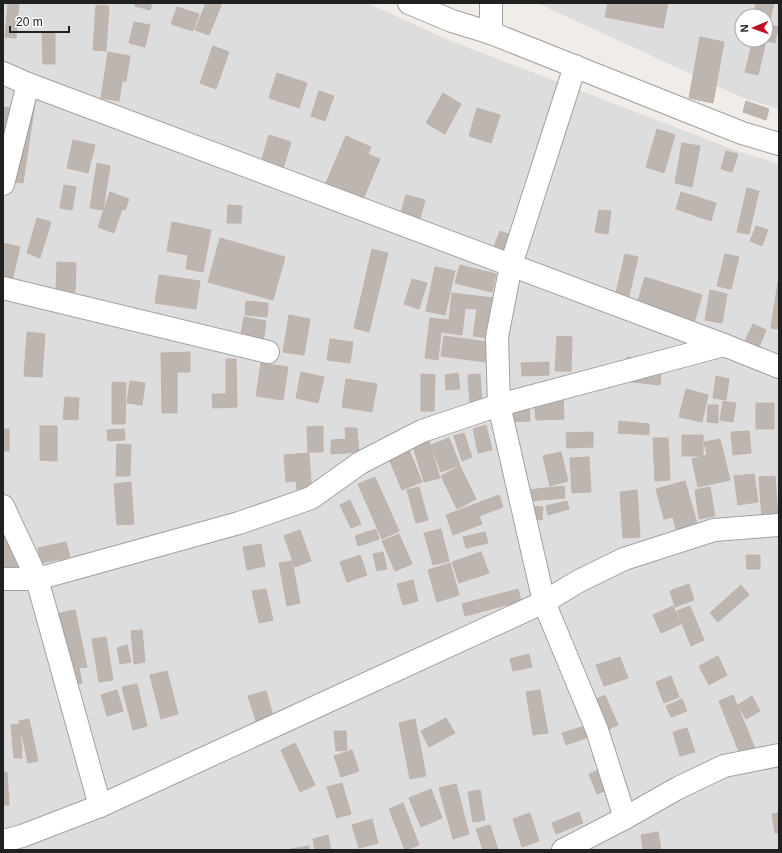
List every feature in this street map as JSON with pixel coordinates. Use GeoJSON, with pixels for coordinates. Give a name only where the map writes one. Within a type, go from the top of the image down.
{"type":"FeatureCollection","features":[{"type":"Feature","properties":{"kind":"street"},"geometry":{"type":"LineString","coordinates":[[409,3],[452,21],[491,33],[742,132],[779,144]]}},
{"type":"Feature","properties":{"kind":"street"},"geometry":{"type":"LineString","coordinates":[[491,3],[491,33]]}},
{"type":"Feature","properties":{"kind":"street"},"geometry":{"type":"LineString","coordinates":[[575,66],[511,265],[498,337],[499,405],[544,602],[597,730],[625,818]]}},
{"type":"Feature","properties":{"kind":"street"},"geometry":{"type":"LineString","coordinates":[[3,73],[28,84],[779,367]]}},
{"type":"Feature","properties":{"kind":"street"},"geometry":{"type":"LineString","coordinates":[[3,184],[28,84]]}},
{"type":"Feature","properties":{"kind":"street"},"geometry":{"type":"LineString","coordinates":[[3,288],[268,352]]}},
{"type":"Feature","properties":{"kind":"street"},"geometry":{"type":"LineString","coordinates":[[3,580],[37,579],[239,523],[311,498],[360,463],[422,431],[499,405],[724,345]]}},
{"type":"Feature","properties":{"kind":"street"},"geometry":{"type":"LineString","coordinates":[[3,506],[37,579],[100,806]]}},
{"type":"Feature","properties":{"kind":"street"},"geometry":{"type":"LineString","coordinates":[[17,842],[100,806],[544,602],[579,581],[624,559],[714,530],[779,525]]}},
{"type":"Feature","properties":{"kind":"street"},"geometry":{"type":"LineString","coordinates":[[563,850],[625,818],[678,788],[724,766],[779,754]]}},
{"type":"Feature","properties":{"kind":"shaded area"},"geometry":{"type":"Polygon","coordinates":[[[3,3],[367,3],[446,39],[737,151],[779,164],[779,850],[3,850],[3,3]]]}},
{"type":"Feature","properties":{"kind":"shaded area"},"geometry":{"type":"Polygon","coordinates":[[[537,3],[779,3],[779,109],[743,98],[537,3]]]}},
{"type":"Feature","properties":{"kind":"building"},"geometry":{"type":"Polygon","coordinates":[[[8,3],[19,3],[16,38],[5,37],[8,3]]]}},
{"type":"Feature","properties":{"kind":"building"},"geometry":{"type":"Polygon","coordinates":[[[135,3],[152,3],[150,10],[135,6],[135,3]]]}},
{"type":"Feature","properties":{"kind":"building"},"geometry":{"type":"Polygon","coordinates":[[[206,3],[222,3],[209,35],[195,30],[206,3]]]}},
{"type":"Feature","properties":{"kind":"building"},"geometry":{"type":"Polygon","coordinates":[[[608,3],[668,3],[663,28],[605,17],[608,3]]]}},
{"type":"Feature","properties":{"kind":"building"},"geometry":{"type":"Polygon","coordinates":[[[756,3],[774,3],[773,8],[755,8],[756,3]]]}},
{"type":"Feature","properties":{"kind":"building"},"geometry":{"type":"Polygon","coordinates":[[[96,5],[109,6],[106,51],[93,50],[96,5]]]}},
{"type":"Feature","properties":{"kind":"building"},"geometry":{"type":"Polygon","coordinates":[[[177,7],[199,14],[193,31],[171,24],[177,7]]]}},
{"type":"Feature","properties":{"kind":"building"},"geometry":{"type":"Polygon","coordinates":[[[134,22],[150,25],[145,47],[129,43],[134,22]]]}},
{"type":"Feature","properties":{"kind":"building"},"geometry":{"type":"Polygon","coordinates":[[[774,26],[778,27],[774,43],[774,26]]]}},
{"type":"Feature","properties":{"kind":"building"},"geometry":{"type":"Polygon","coordinates":[[[42,32],[55,32],[55,64],[43,64],[42,32]]]}},
{"type":"Feature","properties":{"kind":"building"},"geometry":{"type":"Polygon","coordinates":[[[700,37],[724,42],[713,103],[689,98],[700,37]]]}},
{"type":"Feature","properties":{"kind":"building"},"geometry":{"type":"Polygon","coordinates":[[[213,46],[229,52],[216,89],[200,83],[213,46]]]}},
{"type":"Feature","properties":{"kind":"building"},"geometry":{"type":"Polygon","coordinates":[[[751,48],[764,48],[758,75],[745,72],[751,48]]]}},
{"type":"Feature","properties":{"kind":"building"},"geometry":{"type":"Polygon","coordinates":[[[108,52],[130,56],[126,81],[122,81],[119,101],[101,98],[108,52]]]}},
{"type":"Feature","properties":{"kind":"building"},"geometry":{"type":"Polygon","coordinates":[[[277,73],[307,83],[299,108],[269,98],[277,73]]]}},
{"type":"Feature","properties":{"kind":"building"},"geometry":{"type":"Polygon","coordinates":[[[319,91],[334,96],[325,121],[311,116],[319,91]]]}},
{"type":"Feature","properties":{"kind":"building"},"geometry":{"type":"Polygon","coordinates":[[[443,93],[461,104],[445,134],[426,123],[443,93]]]}},
{"type":"Feature","properties":{"kind":"building"},"geometry":{"type":"Polygon","coordinates":[[[17,100],[35,103],[23,183],[3,181],[3,107],[15,109],[17,100]]]}},
{"type":"Feature","properties":{"kind":"building"},"geometry":{"type":"Polygon","coordinates":[[[746,101],[769,109],[766,120],[743,112],[746,101]]]}},
{"type":"Feature","properties":{"kind":"building"},"geometry":{"type":"Polygon","coordinates":[[[477,108],[500,115],[491,143],[469,136],[477,108]]]}},
{"type":"Feature","properties":{"kind":"building"},"geometry":{"type":"Polygon","coordinates":[[[657,129],[675,135],[664,173],[646,167],[657,129]]]}},
{"type":"Feature","properties":{"kind":"building"},"geometry":{"type":"Polygon","coordinates":[[[269,135],[291,142],[282,172],[260,166],[269,135]]]}},
{"type":"Feature","properties":{"kind":"building"},"geometry":{"type":"Polygon","coordinates":[[[346,136],[371,147],[368,154],[380,159],[363,199],[326,183],[346,136]]]}},
{"type":"Feature","properties":{"kind":"building"},"geometry":{"type":"Polygon","coordinates":[[[73,140],[95,145],[88,173],[67,168],[73,140]]]}},
{"type":"Feature","properties":{"kind":"building"},"geometry":{"type":"Polygon","coordinates":[[[682,143],[700,146],[692,187],[675,183],[682,143]]]}},
{"type":"Feature","properties":{"kind":"building"},"geometry":{"type":"Polygon","coordinates":[[[726,151],[738,154],[732,172],[721,169],[726,151]]]}},
{"type":"Feature","properties":{"kind":"building"},"geometry":{"type":"Polygon","coordinates":[[[97,163],[110,166],[103,210],[90,208],[97,163]]]}},
{"type":"Feature","properties":{"kind":"building"},"geometry":{"type":"Polygon","coordinates":[[[64,185],[76,187],[72,210],[60,208],[64,185]]]}},
{"type":"Feature","properties":{"kind":"building"},"geometry":{"type":"Polygon","coordinates":[[[747,188],[759,191],[749,234],[737,232],[747,188]]]}},
{"type":"Feature","properties":{"kind":"building"},"geometry":{"type":"Polygon","coordinates":[[[110,192],[129,199],[125,210],[122,209],[114,233],[98,227],[110,192]]]}},
{"type":"Feature","properties":{"kind":"building"},"geometry":{"type":"Polygon","coordinates":[[[681,192],[716,203],[711,221],[676,209],[681,192]]]}},
{"type":"Feature","properties":{"kind":"building"},"geometry":{"type":"Polygon","coordinates":[[[406,195],[425,200],[418,226],[399,220],[406,195]]]}},
{"type":"Feature","properties":{"kind":"building"},"geometry":{"type":"Polygon","coordinates":[[[228,205],[242,206],[241,223],[227,223],[228,205]]]}},
{"type":"Feature","properties":{"kind":"building"},"geometry":{"type":"Polygon","coordinates":[[[599,210],[611,211],[608,234],[595,232],[599,210]]]}},
{"type":"Feature","properties":{"kind":"building"},"geometry":{"type":"Polygon","coordinates":[[[37,218],[51,222],[40,258],[27,253],[37,218]]]}},
{"type":"Feature","properties":{"kind":"building"},"geometry":{"type":"Polygon","coordinates":[[[172,222],[211,230],[203,272],[186,269],[188,255],[167,251],[172,222]]]}},
{"type":"Feature","properties":{"kind":"building"},"geometry":{"type":"Polygon","coordinates":[[[756,226],[768,230],[762,246],[750,241],[756,226]]]}},
{"type":"Feature","properties":{"kind":"building"},"geometry":{"type":"Polygon","coordinates":[[[500,231],[514,236],[507,254],[493,249],[500,231]]]}},
{"type":"Feature","properties":{"kind":"building"},"geometry":{"type":"Polygon","coordinates":[[[220,238],[285,257],[273,300],[208,282],[220,238]]]}},
{"type":"Feature","properties":{"kind":"building"},"geometry":{"type":"Polygon","coordinates":[[[3,243],[20,247],[10,289],[3,287],[3,243]]]}},
{"type":"Feature","properties":{"kind":"building"},"geometry":{"type":"Polygon","coordinates":[[[372,249],[388,253],[369,332],[354,328],[372,249]]]}},
{"type":"Feature","properties":{"kind":"building"},"geometry":{"type":"Polygon","coordinates":[[[625,254],[638,257],[628,300],[615,297],[625,254]]]}},
{"type":"Feature","properties":{"kind":"building"},"geometry":{"type":"Polygon","coordinates":[[[725,254],[739,257],[731,289],[717,286],[725,254]]]}},
{"type":"Feature","properties":{"kind":"building"},"geometry":{"type":"Polygon","coordinates":[[[57,262],[76,263],[75,292],[56,291],[57,262]]]}},
{"type":"Feature","properties":{"kind":"building"},"geometry":{"type":"Polygon","coordinates":[[[460,265],[496,274],[492,292],[455,283],[460,265]]]}},
{"type":"Feature","properties":{"kind":"building"},"geometry":{"type":"Polygon","coordinates":[[[435,267],[455,271],[445,315],[426,311],[435,267]]]}},
{"type":"Feature","properties":{"kind":"building"},"geometry":{"type":"Polygon","coordinates":[[[159,275],[200,281],[196,309],[155,303],[159,275]]]}},
{"type":"Feature","properties":{"kind":"building"},"geometry":{"type":"Polygon","coordinates":[[[645,277],[702,295],[693,327],[678,322],[679,316],[637,304],[645,277]]]}},
{"type":"Feature","properties":{"kind":"building"},"geometry":{"type":"Polygon","coordinates":[[[412,279],[427,283],[419,309],[404,304],[412,279]]]}},
{"type":"Feature","properties":{"kind":"building"},"geometry":{"type":"Polygon","coordinates":[[[778,282],[779,283],[779,329],[771,328],[778,282]]]}},
{"type":"Feature","properties":{"kind":"building"},"geometry":{"type":"Polygon","coordinates":[[[710,290],[727,294],[722,323],[705,320],[710,290]]]}},
{"type":"Feature","properties":{"kind":"building"},"geometry":{"type":"Polygon","coordinates":[[[452,293],[493,298],[488,338],[473,336],[477,309],[465,308],[462,335],[441,332],[438,360],[425,358],[430,318],[449,320],[452,293]]]}},
{"type":"Feature","properties":{"kind":"building"},"geometry":{"type":"Polygon","coordinates":[[[246,301],[268,303],[267,317],[245,315],[246,301]]]}},
{"type":"Feature","properties":{"kind":"building"},"geometry":{"type":"Polygon","coordinates":[[[289,315],[310,319],[304,355],[283,352],[289,315]]]}},
{"type":"Feature","properties":{"kind":"building"},"geometry":{"type":"Polygon","coordinates":[[[244,317],[266,321],[263,343],[240,340],[244,317]]]}},
{"type":"Feature","properties":{"kind":"building"},"geometry":{"type":"Polygon","coordinates":[[[753,324],[766,330],[759,347],[745,341],[753,324]]]}},
{"type":"Feature","properties":{"kind":"building"},"geometry":{"type":"Polygon","coordinates":[[[27,332],[45,334],[42,377],[24,376],[27,332]]]}},
{"type":"Feature","properties":{"kind":"building"},"geometry":{"type":"Polygon","coordinates":[[[444,336],[487,342],[485,362],[441,356],[444,336]]]}},
{"type":"Feature","properties":{"kind":"building"},"geometry":{"type":"Polygon","coordinates":[[[557,336],[572,337],[571,371],[555,371],[557,336]]]}},
{"type":"Feature","properties":{"kind":"building"},"geometry":{"type":"Polygon","coordinates":[[[330,339],[353,342],[350,363],[327,360],[330,339]]]}},
{"type":"Feature","properties":{"kind":"building"},"geometry":{"type":"Polygon","coordinates":[[[190,352],[190,372],[177,372],[177,413],[162,413],[161,353],[190,352]]]}},
{"type":"Feature","properties":{"kind":"building"},"geometry":{"type":"Polygon","coordinates":[[[627,357],[662,361],[660,385],[624,381],[627,357]]]}},
{"type":"Feature","properties":{"kind":"building"},"geometry":{"type":"Polygon","coordinates":[[[226,359],[236,359],[237,407],[213,408],[212,394],[226,394],[226,359]]]}},
{"type":"Feature","properties":{"kind":"building"},"geometry":{"type":"Polygon","coordinates":[[[549,362],[549,375],[522,376],[521,363],[549,362]]]}},
{"type":"Feature","properties":{"kind":"building"},"geometry":{"type":"Polygon","coordinates":[[[261,363],[288,367],[283,400],[256,396],[261,363]]]}},
{"type":"Feature","properties":{"kind":"building"},"geometry":{"type":"Polygon","coordinates":[[[301,372],[324,377],[318,403],[296,398],[301,372]]]}},
{"type":"Feature","properties":{"kind":"building"},"geometry":{"type":"Polygon","coordinates":[[[458,373],[460,389],[446,390],[445,375],[458,373]]]}},
{"type":"Feature","properties":{"kind":"building"},"geometry":{"type":"Polygon","coordinates":[[[421,374],[435,375],[434,411],[421,411],[421,374]]]}},
{"type":"Feature","properties":{"kind":"building"},"geometry":{"type":"Polygon","coordinates":[[[480,374],[482,403],[470,404],[468,375],[480,374]]]}},
{"type":"Feature","properties":{"kind":"building"},"geometry":{"type":"Polygon","coordinates":[[[716,376],[729,379],[726,400],[713,398],[716,376]]]}},
{"type":"Feature","properties":{"kind":"building"},"geometry":{"type":"Polygon","coordinates":[[[346,379],[377,384],[372,412],[342,407],[346,379]]]}},
{"type":"Feature","properties":{"kind":"building"},"geometry":{"type":"Polygon","coordinates":[[[130,381],[145,383],[142,405],[127,403],[130,381]]]}},
{"type":"Feature","properties":{"kind":"building"},"geometry":{"type":"Polygon","coordinates":[[[112,382],[126,383],[125,424],[112,424],[112,382]]]}},
{"type":"Feature","properties":{"kind":"building"},"geometry":{"type":"Polygon","coordinates":[[[686,389],[708,395],[702,422],[679,417],[686,389]]]}},
{"type":"Feature","properties":{"kind":"building"},"geometry":{"type":"Polygon","coordinates":[[[65,397],[79,398],[78,420],[63,419],[65,397]]]}},
{"type":"Feature","properties":{"kind":"building"},"geometry":{"type":"Polygon","coordinates":[[[529,397],[530,421],[509,422],[508,398],[529,397]]]}},
{"type":"Feature","properties":{"kind":"building"},"geometry":{"type":"Polygon","coordinates":[[[563,397],[564,419],[536,420],[534,399],[563,397]]]}},
{"type":"Feature","properties":{"kind":"building"},"geometry":{"type":"Polygon","coordinates":[[[723,401],[736,403],[733,422],[720,420],[723,401]]]}},
{"type":"Feature","properties":{"kind":"building"},"geometry":{"type":"Polygon","coordinates":[[[756,403],[774,403],[774,429],[756,429],[756,403]]]}},
{"type":"Feature","properties":{"kind":"building"},"geometry":{"type":"Polygon","coordinates":[[[708,405],[718,405],[718,423],[707,422],[708,405]]]}},
{"type":"Feature","properties":{"kind":"building"},"geometry":{"type":"Polygon","coordinates":[[[619,421],[649,424],[649,435],[618,433],[619,421]]]}},
{"type":"Feature","properties":{"kind":"building"},"geometry":{"type":"Polygon","coordinates":[[[486,425],[492,450],[478,453],[473,429],[486,425]]]}},
{"type":"Feature","properties":{"kind":"building"},"geometry":{"type":"Polygon","coordinates":[[[40,426],[57,426],[57,461],[40,460],[40,426]]]}},
{"type":"Feature","properties":{"kind":"building"},"geometry":{"type":"Polygon","coordinates":[[[323,426],[323,452],[308,452],[307,427],[323,426]]]}},
{"type":"Feature","properties":{"kind":"building"},"geometry":{"type":"Polygon","coordinates":[[[345,428],[357,428],[359,452],[331,454],[331,440],[346,439],[345,428]]]}},
{"type":"Feature","properties":{"kind":"building"},"geometry":{"type":"Polygon","coordinates":[[[3,429],[9,429],[9,451],[3,451],[3,429]]]}},
{"type":"Feature","properties":{"kind":"building"},"geometry":{"type":"Polygon","coordinates":[[[124,429],[125,440],[108,441],[107,430],[124,429]]]}},
{"type":"Feature","properties":{"kind":"building"},"geometry":{"type":"Polygon","coordinates":[[[749,431],[751,453],[733,455],[731,432],[749,431]]]}},
{"type":"Feature","properties":{"kind":"building"},"geometry":{"type":"Polygon","coordinates":[[[593,432],[593,447],[567,448],[566,433],[593,432]]]}},
{"type":"Feature","properties":{"kind":"building"},"geometry":{"type":"Polygon","coordinates":[[[464,433],[472,457],[462,461],[454,436],[464,433]]]}},
{"type":"Feature","properties":{"kind":"building"},"geometry":{"type":"Polygon","coordinates":[[[682,435],[703,435],[703,456],[682,456],[682,435]]]}},
{"type":"Feature","properties":{"kind":"building"},"geometry":{"type":"Polygon","coordinates":[[[449,438],[460,465],[441,472],[431,445],[449,438]]]}},
{"type":"Feature","properties":{"kind":"building"},"geometry":{"type":"Polygon","coordinates":[[[653,438],[668,438],[670,480],[655,481],[653,438]]]}},
{"type":"Feature","properties":{"kind":"building"},"geometry":{"type":"Polygon","coordinates":[[[720,439],[730,480],[698,487],[692,459],[707,455],[704,442],[720,439]]]}},
{"type":"Feature","properties":{"kind":"building"},"geometry":{"type":"Polygon","coordinates":[[[429,441],[440,478],[424,482],[413,446],[429,441]]]}},
{"type":"Feature","properties":{"kind":"building"},"geometry":{"type":"Polygon","coordinates":[[[117,444],[131,445],[130,476],[116,476],[117,444]]]}},
{"type":"Feature","properties":{"kind":"building"},"geometry":{"type":"Polygon","coordinates":[[[409,450],[422,482],[402,490],[389,459],[409,450]]]}},
{"type":"Feature","properties":{"kind":"building"},"geometry":{"type":"Polygon","coordinates":[[[561,452],[568,481],[550,486],[543,456],[561,452]]]}},
{"type":"Feature","properties":{"kind":"building"},"geometry":{"type":"Polygon","coordinates":[[[309,453],[312,496],[298,497],[296,481],[286,482],[284,455],[309,453]]]}},
{"type":"Feature","properties":{"kind":"building"},"geometry":{"type":"Polygon","coordinates":[[[589,457],[591,492],[572,493],[570,458],[589,457]]]}},
{"type":"Feature","properties":{"kind":"building"},"geometry":{"type":"Polygon","coordinates":[[[460,466],[476,499],[457,509],[441,476],[460,466]]]}},
{"type":"Feature","properties":{"kind":"building"},"geometry":{"type":"Polygon","coordinates":[[[754,474],[758,502],[738,505],[734,476],[754,474]]]}},
{"type":"Feature","properties":{"kind":"building"},"geometry":{"type":"Polygon","coordinates":[[[775,476],[778,518],[762,519],[759,477],[775,476]]]}},
{"type":"Feature","properties":{"kind":"building"},"geometry":{"type":"Polygon","coordinates":[[[375,477],[399,531],[382,539],[358,484],[375,477]]]}},
{"type":"Feature","properties":{"kind":"building"},"geometry":{"type":"Polygon","coordinates":[[[685,481],[698,527],[677,533],[673,517],[664,519],[656,489],[685,481]]]}},
{"type":"Feature","properties":{"kind":"building"},"geometry":{"type":"Polygon","coordinates":[[[131,482],[134,524],[117,525],[114,484],[131,482]]]}},
{"type":"Feature","properties":{"kind":"building"},"geometry":{"type":"Polygon","coordinates":[[[564,486],[565,498],[529,501],[528,490],[564,486]]]}},
{"type":"Feature","properties":{"kind":"building"},"geometry":{"type":"Polygon","coordinates":[[[419,487],[428,520],[416,523],[407,490],[419,487]]]}},
{"type":"Feature","properties":{"kind":"building"},"geometry":{"type":"Polygon","coordinates":[[[710,487],[715,516],[699,519],[695,490],[710,487]]]}},
{"type":"Feature","properties":{"kind":"building"},"geometry":{"type":"Polygon","coordinates":[[[637,490],[640,537],[623,538],[620,492],[637,490]]]}},
{"type":"Feature","properties":{"kind":"building"},"geometry":{"type":"Polygon","coordinates":[[[499,495],[503,507],[479,516],[482,524],[453,535],[446,515],[499,495]]]}},
{"type":"Feature","properties":{"kind":"building"},"geometry":{"type":"Polygon","coordinates":[[[350,500],[361,524],[351,528],[340,505],[350,500]]]}},
{"type":"Feature","properties":{"kind":"building"},"geometry":{"type":"Polygon","coordinates":[[[567,501],[569,509],[548,515],[546,506],[567,501]]]}},
{"type":"Feature","properties":{"kind":"building"},"geometry":{"type":"Polygon","coordinates":[[[529,506],[543,507],[542,520],[528,519],[529,506]]]}},
{"type":"Feature","properties":{"kind":"building"},"geometry":{"type":"Polygon","coordinates":[[[13,529],[19,575],[5,576],[3,560],[3,530],[13,529]]]}},
{"type":"Feature","properties":{"kind":"building"},"geometry":{"type":"Polygon","coordinates":[[[376,529],[379,539],[358,546],[355,536],[376,529]]]}},
{"type":"Feature","properties":{"kind":"building"},"geometry":{"type":"Polygon","coordinates":[[[441,529],[449,561],[433,565],[424,533],[441,529]]]}},
{"type":"Feature","properties":{"kind":"building"},"geometry":{"type":"Polygon","coordinates":[[[300,530],[311,561],[295,567],[284,536],[300,530]]]}},
{"type":"Feature","properties":{"kind":"building"},"geometry":{"type":"Polygon","coordinates":[[[485,532],[488,543],[466,548],[463,537],[485,532]]]}},
{"type":"Feature","properties":{"kind":"building"},"geometry":{"type":"Polygon","coordinates":[[[399,534],[412,564],[395,571],[382,541],[399,534]]]}},
{"type":"Feature","properties":{"kind":"building"},"geometry":{"type":"Polygon","coordinates":[[[66,542],[70,557],[41,563],[38,548],[66,542]]]}},
{"type":"Feature","properties":{"kind":"building"},"geometry":{"type":"Polygon","coordinates":[[[261,544],[265,566],[247,570],[243,547],[261,544]]]}},
{"type":"Feature","properties":{"kind":"building"},"geometry":{"type":"Polygon","coordinates":[[[383,552],[387,569],[377,571],[373,554],[383,552]]]}},
{"type":"Feature","properties":{"kind":"building"},"geometry":{"type":"Polygon","coordinates":[[[481,552],[489,573],[459,583],[452,562],[481,552]]]}},
{"type":"Feature","properties":{"kind":"building"},"geometry":{"type":"Polygon","coordinates":[[[360,555],[367,575],[347,582],[340,562],[360,555]]]}},
{"type":"Feature","properties":{"kind":"building"},"geometry":{"type":"Polygon","coordinates":[[[746,555],[760,555],[760,569],[747,569],[746,555]]]}},
{"type":"Feature","properties":{"kind":"building"},"geometry":{"type":"Polygon","coordinates":[[[292,561],[300,603],[287,606],[279,563],[292,561]]]}},
{"type":"Feature","properties":{"kind":"building"},"geometry":{"type":"Polygon","coordinates":[[[450,563],[459,595],[437,602],[428,570],[450,563]]]}},
{"type":"Feature","properties":{"kind":"building"},"geometry":{"type":"Polygon","coordinates":[[[413,580],[418,601],[403,605],[397,584],[413,580]]]}},
{"type":"Feature","properties":{"kind":"building"},"geometry":{"type":"Polygon","coordinates":[[[689,584],[694,600],[675,607],[670,591],[689,584]]]}},
{"type":"Feature","properties":{"kind":"building"},"geometry":{"type":"Polygon","coordinates":[[[741,585],[749,595],[718,622],[710,613],[741,585]]]}},
{"type":"Feature","properties":{"kind":"building"},"geometry":{"type":"Polygon","coordinates":[[[266,589],[273,620],[259,623],[252,591],[266,589]]]}},
{"type":"Feature","properties":{"kind":"building"},"geometry":{"type":"Polygon","coordinates":[[[518,589],[521,601],[465,616],[462,604],[518,589]]]}},
{"type":"Feature","properties":{"kind":"building"},"geometry":{"type":"Polygon","coordinates":[[[673,606],[681,624],[661,633],[653,615],[673,606]]]}},
{"type":"Feature","properties":{"kind":"building"},"geometry":{"type":"Polygon","coordinates":[[[690,606],[704,640],[691,646],[677,611],[690,606]]]}},
{"type":"Feature","properties":{"kind":"building"},"geometry":{"type":"Polygon","coordinates":[[[75,610],[87,667],[79,668],[82,683],[71,685],[55,614],[75,610]]]}},
{"type":"Feature","properties":{"kind":"building"},"geometry":{"type":"Polygon","coordinates":[[[142,630],[145,662],[134,664],[131,631],[142,630]]]}},
{"type":"Feature","properties":{"kind":"building"},"geometry":{"type":"Polygon","coordinates":[[[106,637],[113,680],[99,682],[92,639],[106,637]]]}},
{"type":"Feature","properties":{"kind":"building"},"geometry":{"type":"Polygon","coordinates":[[[127,645],[131,662],[120,664],[117,648],[127,645]]]}},
{"type":"Feature","properties":{"kind":"building"},"geometry":{"type":"Polygon","coordinates":[[[529,654],[532,667],[513,671],[510,659],[529,654]]]}},
{"type":"Feature","properties":{"kind":"building"},"geometry":{"type":"Polygon","coordinates":[[[718,656],[727,675],[709,685],[699,666],[718,656]]]}},
{"type":"Feature","properties":{"kind":"building"},"geometry":{"type":"Polygon","coordinates":[[[620,657],[628,678],[604,686],[596,665],[620,657]]]}},
{"type":"Feature","properties":{"kind":"building"},"geometry":{"type":"Polygon","coordinates":[[[167,671],[178,714],[161,719],[150,675],[167,671]]]}},
{"type":"Feature","properties":{"kind":"building"},"geometry":{"type":"Polygon","coordinates":[[[671,676],[679,697],[664,703],[656,682],[671,676]]]}},
{"type":"Feature","properties":{"kind":"building"},"geometry":{"type":"Polygon","coordinates":[[[137,684],[147,726],[133,730],[122,687],[137,684]]]}},
{"type":"Feature","properties":{"kind":"building"},"geometry":{"type":"Polygon","coordinates":[[[117,690],[123,711],[107,716],[101,695],[117,690]]]}},
{"type":"Feature","properties":{"kind":"building"},"geometry":{"type":"Polygon","coordinates":[[[540,690],[548,733],[533,735],[526,692],[540,690]]]}},
{"type":"Feature","properties":{"kind":"building"},"geometry":{"type":"Polygon","coordinates":[[[266,691],[273,716],[256,721],[248,696],[266,691]]]}},
{"type":"Feature","properties":{"kind":"building"},"geometry":{"type":"Polygon","coordinates":[[[605,695],[618,725],[602,732],[589,703],[605,695]]]}},
{"type":"Feature","properties":{"kind":"building"},"geometry":{"type":"Polygon","coordinates":[[[733,695],[756,751],[741,757],[719,701],[733,695]]]}},
{"type":"Feature","properties":{"kind":"building"},"geometry":{"type":"Polygon","coordinates":[[[752,696],[760,711],[746,719],[738,705],[752,696]]]}},
{"type":"Feature","properties":{"kind":"building"},"geometry":{"type":"Polygon","coordinates":[[[682,699],[687,711],[671,717],[666,706],[682,699]]]}},
{"type":"Feature","properties":{"kind":"building"},"geometry":{"type":"Polygon","coordinates":[[[446,718],[455,733],[429,747],[421,731],[446,718]]]}},
{"type":"Feature","properties":{"kind":"building"},"geometry":{"type":"Polygon","coordinates":[[[29,719],[38,761],[28,763],[19,721],[29,719]]]}},
{"type":"Feature","properties":{"kind":"building"},"geometry":{"type":"Polygon","coordinates":[[[415,719],[426,776],[410,779],[399,723],[415,719]]]}},
{"type":"Feature","properties":{"kind":"building"},"geometry":{"type":"Polygon","coordinates":[[[20,724],[22,758],[14,758],[11,725],[20,724]]]}},
{"type":"Feature","properties":{"kind":"building"},"geometry":{"type":"Polygon","coordinates":[[[585,726],[589,737],[566,745],[562,733],[585,726]]]}},
{"type":"Feature","properties":{"kind":"building"},"geometry":{"type":"Polygon","coordinates":[[[687,728],[695,752],[680,756],[673,732],[687,728]]]}},
{"type":"Feature","properties":{"kind":"building"},"geometry":{"type":"Polygon","coordinates":[[[334,731],[346,731],[347,750],[336,751],[334,731]]]}},
{"type":"Feature","properties":{"kind":"building"},"geometry":{"type":"Polygon","coordinates":[[[295,743],[315,785],[300,792],[281,750],[295,743]]]}},
{"type":"Feature","properties":{"kind":"building"},"geometry":{"type":"Polygon","coordinates":[[[352,750],[359,771],[341,777],[334,756],[352,750]]]}},
{"type":"Feature","properties":{"kind":"building"},"geometry":{"type":"Polygon","coordinates":[[[601,769],[610,789],[597,794],[589,774],[601,769]]]}},
{"type":"Feature","properties":{"kind":"building"},"geometry":{"type":"Polygon","coordinates":[[[3,772],[7,772],[9,805],[3,805],[3,772]]]}},
{"type":"Feature","properties":{"kind":"building"},"geometry":{"type":"Polygon","coordinates":[[[342,783],[351,814],[337,818],[327,787],[342,783]]]}},
{"type":"Feature","properties":{"kind":"building"},"geometry":{"type":"Polygon","coordinates":[[[456,784],[469,834],[453,839],[439,788],[456,784]]]}},
{"type":"Feature","properties":{"kind":"building"},"geometry":{"type":"Polygon","coordinates":[[[431,789],[442,818],[421,827],[409,798],[431,789]]]}},
{"type":"Feature","properties":{"kind":"building"},"geometry":{"type":"Polygon","coordinates":[[[480,790],[485,820],[473,822],[468,792],[480,790]]]}},
{"type":"Feature","properties":{"kind":"building"},"geometry":{"type":"Polygon","coordinates":[[[403,803],[419,845],[405,850],[389,809],[403,803]]]}},
{"type":"Feature","properties":{"kind":"building"},"geometry":{"type":"Polygon","coordinates":[[[579,812],[583,823],[556,834],[552,823],[579,812]]]}},
{"type":"Feature","properties":{"kind":"building"},"geometry":{"type":"Polygon","coordinates":[[[530,813],[539,841],[522,847],[513,819],[530,813]]]}},
{"type":"Feature","properties":{"kind":"building"},"geometry":{"type":"Polygon","coordinates":[[[779,813],[779,833],[775,833],[772,814],[779,813]]]}},
{"type":"Feature","properties":{"kind":"building"},"geometry":{"type":"Polygon","coordinates":[[[372,819],[378,843],[359,848],[352,825],[372,819]]]}},
{"type":"Feature","properties":{"kind":"building"},"geometry":{"type":"Polygon","coordinates":[[[490,825],[498,850],[483,850],[476,829],[490,825]]]}},
{"type":"Feature","properties":{"kind":"building"},"geometry":{"type":"Polygon","coordinates":[[[658,832],[661,850],[643,850],[641,835],[658,832]]]}},
{"type":"Feature","properties":{"kind":"building"},"geometry":{"type":"Polygon","coordinates":[[[328,835],[331,850],[315,850],[313,839],[328,835]]]}},
{"type":"Feature","properties":{"kind":"building"},"geometry":{"type":"Polygon","coordinates":[[[309,846],[309,850],[291,849],[309,846]]]}}]}
